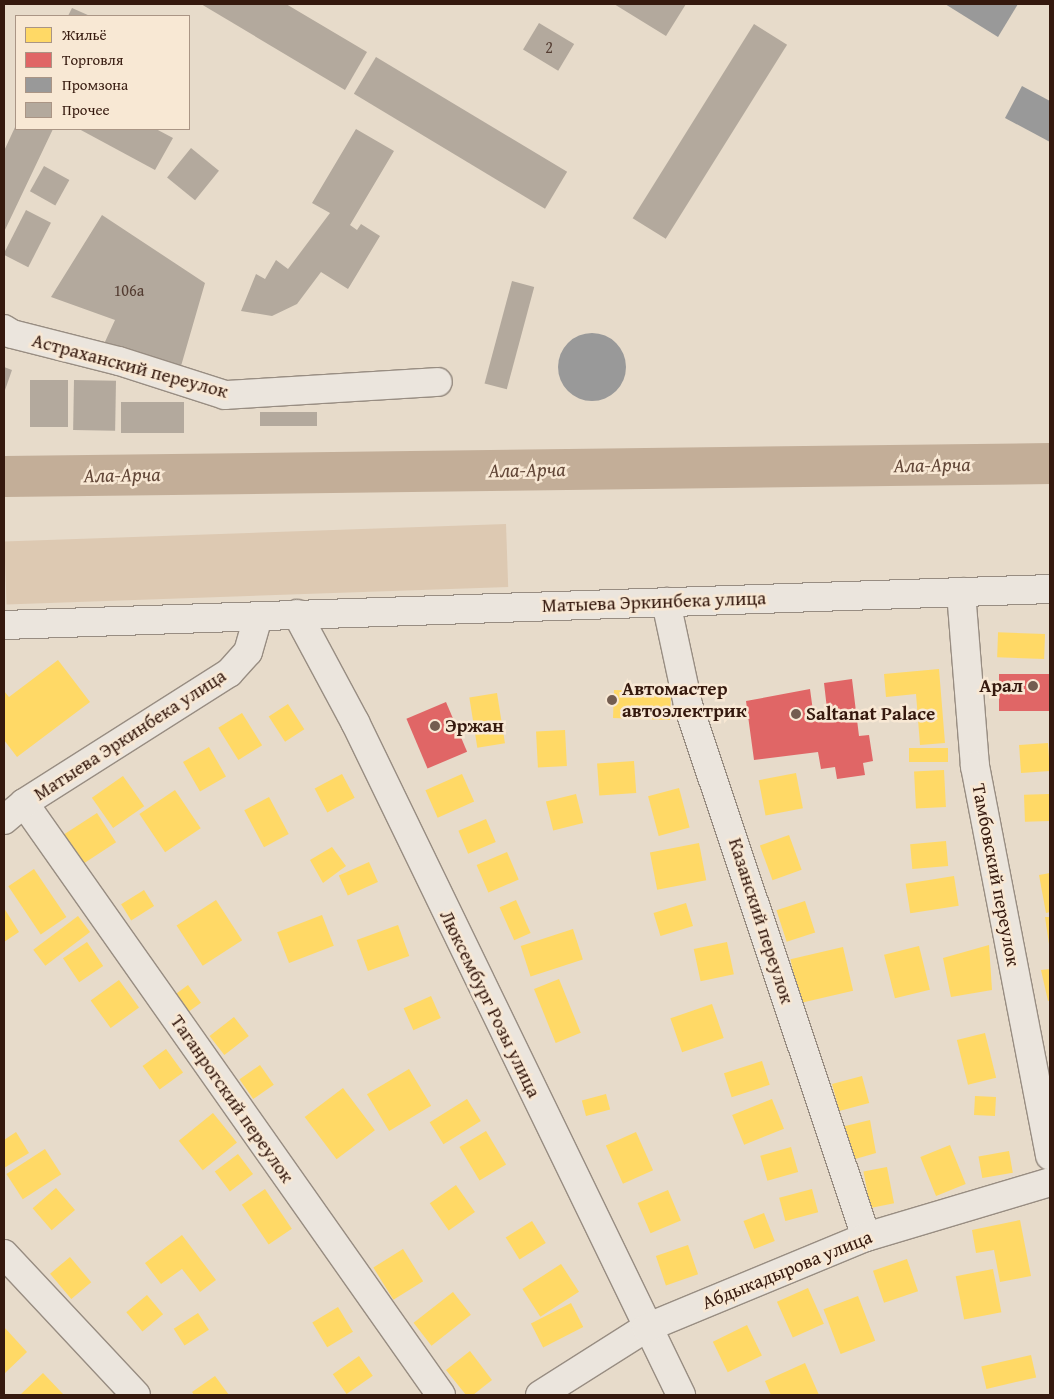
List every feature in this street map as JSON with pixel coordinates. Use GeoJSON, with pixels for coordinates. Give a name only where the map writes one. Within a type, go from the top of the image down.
{"type":"FeatureCollection","features":[{"type":"Feature","properties":{"kind":"street","name":"Астраханский переулок"},"geometry":{"type":"LineString","coordinates":[[4,329],[12,334],[120,361],[225,395],[438,382]]}},
{"type":"Feature","properties":{"kind":"street","name":"Матыева Эркинбека улица"},"geometry":{"type":"LineString","coordinates":[[4,624],[1050,589]]}},
{"type":"Feature","properties":{"kind":"street","name":"Тамбовский переулок"},"geometry":{"type":"LineString","coordinates":[[961,592],[975,766],[1050,1156]]}},
{"type":"Feature","properties":{"kind":"street","name":"Казанский переулок"},"geometry":{"type":"LineString","coordinates":[[666,602],[688,705],[866,1237]]}},
{"type":"Feature","properties":{"kind":"street","name":"Люксембург Розы улица"},"geometry":{"type":"LineString","coordinates":[[297,614],[359,731],[646,1328],[681,1395]]}},
{"type":"Feature","properties":{"kind":"street","name":"Матыева Эркинбека улица"},"geometry":{"type":"LineString","coordinates":[[14,811],[229,673],[248,652],[258,616]]}},
{"type":"Feature","properties":{"kind":"street","name":"Таганрогский переулок"},"geometry":{"type":"LineString","coordinates":[[14,811],[441,1395]]}},
{"type":"Feature","properties":{"kind":"street","name":"Абдыкадырова улица"},"geometry":{"type":"LineString","coordinates":[[540,1395],[646,1328],[866,1237],[1050,1182]]}},
{"type":"Feature","properties":{"kind":"street"},"geometry":{"type":"LineString","coordinates":[[4,1254],[136,1395]]}},
{"type":"Feature","properties":{"kind":"shaded area"},"geometry":{"type":"Polygon","coordinates":[[[506,524],[508,587],[7,604],[4,542],[506,524]]]}},
{"type":"Feature","properties":{"kind":"building: Жильё"},"geometry":{"type":"Polygon","coordinates":[[[998,632],[1045,634],[1044,659],[997,657],[998,632]]]}},
{"type":"Feature","properties":{"kind":"building: Жильё"},"geometry":{"type":"Polygon","coordinates":[[[58,660],[90,702],[17,757],[4,740],[4,691],[9,697],[58,660]]]}},
{"type":"Feature","properties":{"kind":"building: Жильё"},"geometry":{"type":"Polygon","coordinates":[[[939,669],[945,743],[920,745],[916,694],[886,697],[884,674],[939,669]]]}},
{"type":"Feature","properties":{"kind":"building: Жильё"},"geometry":{"type":"Polygon","coordinates":[[[614,690],[671,692],[670,720],[613,718],[614,690]]]}},
{"type":"Feature","properties":{"kind":"building: Жильё"},"geometry":{"type":"Polygon","coordinates":[[[497,693],[505,743],[477,748],[469,697],[497,693]]]}},
{"type":"Feature","properties":{"kind":"building: Жильё"},"geometry":{"type":"Polygon","coordinates":[[[288,704],[304,729],[285,742],[269,717],[288,704]]]}},
{"type":"Feature","properties":{"kind":"building: Жильё"},"geometry":{"type":"Polygon","coordinates":[[[242,713],[262,745],[238,760],[218,728],[242,713]]]}},
{"type":"Feature","properties":{"kind":"building: Жильё"},"geometry":{"type":"Polygon","coordinates":[[[565,730],[567,766],[538,767],[536,732],[565,730]]]}},
{"type":"Feature","properties":{"kind":"building: Жильё"},"geometry":{"type":"Polygon","coordinates":[[[1048,743],[1050,771],[1021,773],[1019,745],[1048,743]]]}},
{"type":"Feature","properties":{"kind":"building: Жильё"},"geometry":{"type":"Polygon","coordinates":[[[209,747],[226,776],[200,791],[183,762],[209,747]]]}},
{"type":"Feature","properties":{"kind":"building: Жильё"},"geometry":{"type":"Polygon","coordinates":[[[909,748],[948,748],[948,762],[909,762],[909,748]]]}},
{"type":"Feature","properties":{"kind":"building: Жильё"},"geometry":{"type":"Polygon","coordinates":[[[634,761],[636,793],[599,796],[597,764],[634,761]]]}},
{"type":"Feature","properties":{"kind":"building: Жильё"},"geometry":{"type":"Polygon","coordinates":[[[944,770],[946,807],[916,809],[914,772],[944,770]]]}},
{"type":"Feature","properties":{"kind":"building: Жильё"},"geometry":{"type":"Polygon","coordinates":[[[796,773],[803,808],[766,816],[759,780],[796,773]]]}},
{"type":"Feature","properties":{"kind":"building: Жильё"},"geometry":{"type":"Polygon","coordinates":[[[342,774],[355,798],[327,812],[315,789],[342,774]]]}},
{"type":"Feature","properties":{"kind":"building: Жильё"},"geometry":{"type":"Polygon","coordinates":[[[462,774],[474,801],[438,818],[425,790],[462,774]]]}},
{"type":"Feature","properties":{"kind":"building: Жильё"},"geometry":{"type":"Polygon","coordinates":[[[123,776],[144,806],[113,828],[92,798],[123,776]]]}},
{"type":"Feature","properties":{"kind":"building: Жильё"},"geometry":{"type":"Polygon","coordinates":[[[679,788],[690,828],[659,836],[648,796],[679,788]]]}},
{"type":"Feature","properties":{"kind":"building: Жильё"},"geometry":{"type":"Polygon","coordinates":[[[175,790],[201,828],[165,852],[139,814],[175,790]]]}},
{"type":"Feature","properties":{"kind":"building: Жильё"},"geometry":{"type":"Polygon","coordinates":[[[576,794],[583,823],[553,831],[546,801],[576,794]]]}},
{"type":"Feature","properties":{"kind":"building: Жильё"},"geometry":{"type":"Polygon","coordinates":[[[1049,794],[1050,821],[1025,822],[1024,795],[1049,794]]]}},
{"type":"Feature","properties":{"kind":"building: Жильё"},"geometry":{"type":"Polygon","coordinates":[[[269,797],[289,834],[264,847],[244,810],[269,797]]]}},
{"type":"Feature","properties":{"kind":"building: Жильё"},"geometry":{"type":"Polygon","coordinates":[[[97,813],[116,842],[83,864],[63,835],[97,813]]]}},
{"type":"Feature","properties":{"kind":"building: Жильё"},"geometry":{"type":"Polygon","coordinates":[[[486,819],[496,842],[468,854],[458,831],[486,819]]]}},
{"type":"Feature","properties":{"kind":"building: Жильё"},"geometry":{"type":"Polygon","coordinates":[[[789,835],[802,870],[773,880],[760,846],[789,835]]]}},
{"type":"Feature","properties":{"kind":"building: Жильё"},"geometry":{"type":"Polygon","coordinates":[[[946,841],[948,866],[912,869],[910,844],[946,841]]]}},
{"type":"Feature","properties":{"kind":"building: Жильё"},"geometry":{"type":"Polygon","coordinates":[[[699,843],[706,880],[657,890],[650,853],[699,843]]]}},
{"type":"Feature","properties":{"kind":"building: Жильё"},"geometry":{"type":"Polygon","coordinates":[[[332,847],[346,866],[323,883],[310,860],[332,847]]]}},
{"type":"Feature","properties":{"kind":"building: Жильё"},"geometry":{"type":"Polygon","coordinates":[[[507,852],[519,880],[488,893],[477,865],[507,852]]]}},
{"type":"Feature","properties":{"kind":"building: Жильё"},"geometry":{"type":"Polygon","coordinates":[[[369,862],[378,882],[348,896],[339,875],[369,862]]]}},
{"type":"Feature","properties":{"kind":"building: Жильё"},"geometry":{"type":"Polygon","coordinates":[[[34,869],[66,917],[41,934],[8,886],[34,869]]]}},
{"type":"Feature","properties":{"kind":"building: Жильё"},"geometry":{"type":"Polygon","coordinates":[[[1050,873],[1050,912],[1046,913],[1039,875],[1050,873]]]}},
{"type":"Feature","properties":{"kind":"building: Жильё"},"geometry":{"type":"Polygon","coordinates":[[[954,876],[959,906],[910,913],[906,884],[954,876]]]}},
{"type":"Feature","properties":{"kind":"building: Жильё"},"geometry":{"type":"Polygon","coordinates":[[[144,890],[154,906],[131,920],[121,904],[144,890]]]}},
{"type":"Feature","properties":{"kind":"building: Жильё"},"geometry":{"type":"Polygon","coordinates":[[[216,900],[242,940],[203,966],[177,926],[216,900]]]}},
{"type":"Feature","properties":{"kind":"building: Жильё"},"geometry":{"type":"Polygon","coordinates":[[[516,900],[531,933],[514,940],[500,907],[516,900]]]}},
{"type":"Feature","properties":{"kind":"building: Жильё"},"geometry":{"type":"Polygon","coordinates":[[[805,901],[815,932],[787,942],[776,910],[805,901]]]}},
{"type":"Feature","properties":{"kind":"building: Жильё"},"geometry":{"type":"Polygon","coordinates":[[[686,903],[693,926],[661,936],[653,913],[686,903]]]}},
{"type":"Feature","properties":{"kind":"building: Жильё"},"geometry":{"type":"Polygon","coordinates":[[[4,908],[19,932],[4,942],[4,908]]]}},
{"type":"Feature","properties":{"kind":"building: Жильё"},"geometry":{"type":"Polygon","coordinates":[[[322,915],[334,946],[289,963],[277,932],[322,915]]]}},
{"type":"Feature","properties":{"kind":"building: Жильё"},"geometry":{"type":"Polygon","coordinates":[[[78,916],[90,932],[45,966],[33,950],[78,916]]]}},
{"type":"Feature","properties":{"kind":"building: Жильё"},"geometry":{"type":"Polygon","coordinates":[[[1045,917],[1050,917],[1050,944],[1049,944],[1045,917]]]}},
{"type":"Feature","properties":{"kind":"building: Жильё"},"geometry":{"type":"Polygon","coordinates":[[[398,925],[409,956],[368,971],[357,940],[398,925]]]}},
{"type":"Feature","properties":{"kind":"building: Жильё"},"geometry":{"type":"Polygon","coordinates":[[[573,929],[583,959],[531,976],[521,946],[573,929]]]}},
{"type":"Feature","properties":{"kind":"building: Жильё"},"geometry":{"type":"Polygon","coordinates":[[[87,942],[103,966],[79,982],[63,958],[87,942]]]}},
{"type":"Feature","properties":{"kind":"building: Жильё"},"geometry":{"type":"Polygon","coordinates":[[[727,942],[734,974],[701,981],[694,949],[727,942]]]}},
{"type":"Feature","properties":{"kind":"building: Жильё"},"geometry":{"type":"Polygon","coordinates":[[[989,945],[992,990],[951,997],[943,958],[989,945]]]}},
{"type":"Feature","properties":{"kind":"building: Жильё"},"geometry":{"type":"Polygon","coordinates":[[[919,946],[930,990],[895,998],[884,955],[919,946]]]}},
{"type":"Feature","properties":{"kind":"building: Жильё"},"geometry":{"type":"Polygon","coordinates":[[[843,947],[853,991],[801,1003],[790,959],[843,947]]]}},
{"type":"Feature","properties":{"kind":"building: Жильё"},"geometry":{"type":"Polygon","coordinates":[[[1050,969],[1050,1000],[1048,1001],[1041,970],[1050,969]]]}},
{"type":"Feature","properties":{"kind":"building: Жильё"},"geometry":{"type":"Polygon","coordinates":[[[559,979],[581,1033],[556,1043],[534,989],[559,979]]]}},
{"type":"Feature","properties":{"kind":"building: Жильё"},"geometry":{"type":"Polygon","coordinates":[[[119,980],[139,1008],[111,1028],[91,1001],[119,980]]]}},
{"type":"Feature","properties":{"kind":"building: Жильё"},"geometry":{"type":"Polygon","coordinates":[[[188,985],[201,1003],[186,1014],[173,996],[188,985]]]}},
{"type":"Feature","properties":{"kind":"building: Жильё"},"geometry":{"type":"Polygon","coordinates":[[[431,996],[441,1018],[413,1030],[404,1008],[431,996]]]}},
{"type":"Feature","properties":{"kind":"building: Жильё"},"geometry":{"type":"Polygon","coordinates":[[[712,1004],[724,1038],[682,1052],[670,1018],[712,1004]]]}},
{"type":"Feature","properties":{"kind":"building: Жильё"},"geometry":{"type":"Polygon","coordinates":[[[234,1017],[249,1036],[224,1055],[210,1036],[234,1017]]]}},
{"type":"Feature","properties":{"kind":"building: Жильё"},"geometry":{"type":"Polygon","coordinates":[[[985,1033],[996,1078],[968,1085],[957,1040],[985,1033]]]}},
{"type":"Feature","properties":{"kind":"building: Жильё"},"geometry":{"type":"Polygon","coordinates":[[[166,1049],[183,1072],[160,1090],[143,1066],[166,1049]]]}},
{"type":"Feature","properties":{"kind":"building: Жильё"},"geometry":{"type":"Polygon","coordinates":[[[762,1061],[770,1085],[732,1097],[724,1073],[762,1061]]]}},
{"type":"Feature","properties":{"kind":"building: Жильё"},"geometry":{"type":"Polygon","coordinates":[[[260,1065],[274,1085],[253,1099],[240,1079],[260,1065]]]}},
{"type":"Feature","properties":{"kind":"building: Жильё"},"geometry":{"type":"Polygon","coordinates":[[[409,1069],[431,1106],[389,1131],[367,1094],[409,1069]]]}},
{"type":"Feature","properties":{"kind":"building: Жильё"},"geometry":{"type":"Polygon","coordinates":[[[862,1076],[869,1103],[839,1111],[832,1084],[862,1076]]]}},
{"type":"Feature","properties":{"kind":"building: Жильё"},"geometry":{"type":"Polygon","coordinates":[[[343,1088],[375,1130],[337,1159],[305,1117],[343,1088]]]}},
{"type":"Feature","properties":{"kind":"building: Жильё"},"geometry":{"type":"Polygon","coordinates":[[[606,1094],[610,1109],[586,1116],[582,1100],[606,1094]]]}},
{"type":"Feature","properties":{"kind":"building: Жильё"},"geometry":{"type":"Polygon","coordinates":[[[975,1096],[996,1097],[995,1116],[974,1115],[975,1096]]]}},
{"type":"Feature","properties":{"kind":"building: Жильё"},"geometry":{"type":"Polygon","coordinates":[[[467,1099],[481,1121],[443,1144],[430,1122],[467,1099]]]}},
{"type":"Feature","properties":{"kind":"building: Жильё"},"geometry":{"type":"Polygon","coordinates":[[[772,1099],[784,1129],[744,1145],[732,1115],[772,1099]]]}},
{"type":"Feature","properties":{"kind":"building: Жильё"},"geometry":{"type":"Polygon","coordinates":[[[213,1113],[237,1143],[203,1170],[179,1141],[213,1113]]]}},
{"type":"Feature","properties":{"kind":"building: Жильё"},"geometry":{"type":"Polygon","coordinates":[[[870,1120],[876,1153],[845,1162],[833,1129],[870,1120]]]}},
{"type":"Feature","properties":{"kind":"building: Жильё"},"geometry":{"type":"Polygon","coordinates":[[[486,1131],[506,1164],[480,1180],[459,1147],[486,1131]]]}},
{"type":"Feature","properties":{"kind":"building: Жильё"},"geometry":{"type":"Polygon","coordinates":[[[16,1132],[29,1153],[4,1168],[4,1140],[16,1132]]]}},
{"type":"Feature","properties":{"kind":"building: Жильё"},"geometry":{"type":"Polygon","coordinates":[[[636,1132],[653,1170],[623,1184],[606,1145],[636,1132]]]}},
{"type":"Feature","properties":{"kind":"building: Жильё"},"geometry":{"type":"Polygon","coordinates":[[[950,1145],[966,1184],[936,1196],[920,1157],[950,1145]]]}},
{"type":"Feature","properties":{"kind":"building: Жильё"},"geometry":{"type":"Polygon","coordinates":[[[791,1147],[798,1172],[767,1181],[760,1156],[791,1147]]]}},
{"type":"Feature","properties":{"kind":"building: Жильё"},"geometry":{"type":"Polygon","coordinates":[[[45,1149],[61,1174],[23,1199],[6,1174],[45,1149]]]}},
{"type":"Feature","properties":{"kind":"building: Жильё"},"geometry":{"type":"Polygon","coordinates":[[[1009,1151],[1013,1173],[982,1178],[978,1156],[1009,1151]]]}},
{"type":"Feature","properties":{"kind":"building: Жильё"},"geometry":{"type":"Polygon","coordinates":[[[238,1154],[253,1174],[230,1191],[215,1171],[238,1154]]]}},
{"type":"Feature","properties":{"kind":"building: Жильё"},"geometry":{"type":"Polygon","coordinates":[[[887,1167],[894,1203],[871,1208],[863,1172],[887,1167]]]}},
{"type":"Feature","properties":{"kind":"building: Жильё"},"geometry":{"type":"Polygon","coordinates":[[[456,1185],[475,1212],[449,1230],[430,1203],[456,1185]]]}},
{"type":"Feature","properties":{"kind":"building: Жильё"},"geometry":{"type":"Polygon","coordinates":[[[56,1188],[75,1210],[52,1230],[33,1208],[56,1188]]]}},
{"type":"Feature","properties":{"kind":"building: Жильё"},"geometry":{"type":"Polygon","coordinates":[[[265,1189],[292,1229],[269,1244],[242,1205],[265,1189]]]}},
{"type":"Feature","properties":{"kind":"building: Жильё"},"geometry":{"type":"Polygon","coordinates":[[[812,1189],[818,1212],[785,1221],[779,1198],[812,1189]]]}},
{"type":"Feature","properties":{"kind":"building: Жильё"},"geometry":{"type":"Polygon","coordinates":[[[668,1190],[681,1220],[651,1233],[638,1203],[668,1190]]]}},
{"type":"Feature","properties":{"kind":"building: Жильё"},"geometry":{"type":"Polygon","coordinates":[[[764,1213],[775,1241],[754,1249],[743,1221],[764,1213]]]}},
{"type":"Feature","properties":{"kind":"building: Жильё"},"geometry":{"type":"Polygon","coordinates":[[[1020,1220],[1031,1276],[1000,1282],[994,1250],[976,1253],[972,1230],[1020,1220]]]}},
{"type":"Feature","properties":{"kind":"building: Жильё"},"geometry":{"type":"Polygon","coordinates":[[[532,1221],[546,1243],[519,1259],[506,1237],[532,1221]]]}},
{"type":"Feature","properties":{"kind":"building: Жильё"},"geometry":{"type":"Polygon","coordinates":[[[182,1235],[216,1280],[200,1292],[182,1269],[161,1284],[145,1263],[182,1235]]]}},
{"type":"Feature","properties":{"kind":"building: Жильё"},"geometry":{"type":"Polygon","coordinates":[[[688,1245],[698,1274],[666,1285],[656,1256],[688,1245]]]}},
{"type":"Feature","properties":{"kind":"building: Жильё"},"geometry":{"type":"Polygon","coordinates":[[[403,1249],[423,1281],[393,1300],[373,1268],[403,1249]]]}},
{"type":"Feature","properties":{"kind":"building: Жильё"},"geometry":{"type":"Polygon","coordinates":[[[70,1257],[91,1282],[71,1299],[50,1274],[70,1257]]]}},
{"type":"Feature","properties":{"kind":"building: Жильё"},"geometry":{"type":"Polygon","coordinates":[[[907,1259],[918,1291],[884,1303],[873,1271],[907,1259]]]}},
{"type":"Feature","properties":{"kind":"building: Жильё"},"geometry":{"type":"Polygon","coordinates":[[[561,1264],[579,1292],[540,1317],[522,1289],[561,1264]]]}},
{"type":"Feature","properties":{"kind":"building: Жильё"},"geometry":{"type":"Polygon","coordinates":[[[993,1269],[1001,1312],[964,1319],[956,1276],[993,1269]]]}},
{"type":"Feature","properties":{"kind":"building: Жильё"},"geometry":{"type":"Polygon","coordinates":[[[808,1288],[824,1324],[793,1337],[777,1302],[808,1288]]]}},
{"type":"Feature","properties":{"kind":"building: Жильё"},"geometry":{"type":"Polygon","coordinates":[[[453,1292],[471,1315],[431,1346],[414,1323],[453,1292]]]}},
{"type":"Feature","properties":{"kind":"building: Жильё"},"geometry":{"type":"Polygon","coordinates":[[[147,1295],[163,1314],[142,1332],[126,1312],[147,1295]]]}},
{"type":"Feature","properties":{"kind":"building: Жильё"},"geometry":{"type":"Polygon","coordinates":[[[858,1296],[875,1341],[841,1354],[823,1309],[858,1296]]]}},
{"type":"Feature","properties":{"kind":"building: Жильё"},"geometry":{"type":"Polygon","coordinates":[[[571,1303],[583,1327],[543,1347],[531,1323],[571,1303]]]}},
{"type":"Feature","properties":{"kind":"building: Жильё"},"geometry":{"type":"Polygon","coordinates":[[[338,1307],[353,1332],[327,1347],[312,1322],[338,1307]]]}},
{"type":"Feature","properties":{"kind":"building: Жильё"},"geometry":{"type":"Polygon","coordinates":[[[198,1313],[209,1330],[185,1346],[174,1329],[198,1313]]]}},
{"type":"Feature","properties":{"kind":"building: Жильё"},"geometry":{"type":"Polygon","coordinates":[[[747,1325],[762,1356],[728,1372],[713,1342],[747,1325]]]}},
{"type":"Feature","properties":{"kind":"building: Жильё"},"geometry":{"type":"Polygon","coordinates":[[[4,1327],[27,1352],[4,1374],[4,1327]]]}},
{"type":"Feature","properties":{"kind":"building: Жильё"},"geometry":{"type":"Polygon","coordinates":[[[470,1351],[492,1380],[473,1395],[466,1395],[446,1370],[470,1351]]]}},
{"type":"Feature","properties":{"kind":"building: Жильё"},"geometry":{"type":"Polygon","coordinates":[[[1031,1355],[1036,1377],[986,1389],[981,1366],[1031,1355]]]}},
{"type":"Feature","properties":{"kind":"building: Жильё"},"geometry":{"type":"Polygon","coordinates":[[[359,1356],[373,1376],[347,1394],[333,1374],[359,1356]]]}},
{"type":"Feature","properties":{"kind":"building: Жильё"},"geometry":{"type":"Polygon","coordinates":[[[805,1363],[819,1395],[771,1395],[765,1381],[805,1363]]]}},
{"type":"Feature","properties":{"kind":"building: Жильё"},"geometry":{"type":"Polygon","coordinates":[[[43,1373],[64,1395],[20,1395],[43,1373]]]}},
{"type":"Feature","properties":{"kind":"building: Жильё"},"geometry":{"type":"Polygon","coordinates":[[[215,1376],[229,1395],[194,1395],[192,1392],[215,1376]]]}},
{"type":"Feature","properties":{"kind":"building: Торговля"},"geometry":{"type":"Polygon","coordinates":[[[999,674],[1050,674],[1050,711],[999,711],[999,674]]]}},
{"type":"Feature","properties":{"kind":"building: Торговля"},"geometry":{"type":"Polygon","coordinates":[[[852,679],[859,736],[869,735],[873,761],[863,763],[865,775],[837,779],[835,767],[821,769],[818,752],[754,760],[746,701],[810,689],[813,711],[827,709],[824,683],[852,679]]]}},
{"type":"Feature","properties":{"kind":"building: Торговля"},"geometry":{"type":"Polygon","coordinates":[[[446,702],[467,752],[428,769],[406,719],[446,702]]]}},
{"type":"Feature","properties":{"kind":"building: Промзона"},"geometry":{"type":"Polygon","coordinates":[[[945,4],[1018,4],[998,37],[945,4]]]}},
{"type":"Feature","properties":{"kind":"building: Промзона"},"geometry":{"type":"Polygon","coordinates":[[[1022,86],[1050,101],[1050,142],[1005,118],[1022,86]]]}},
{"type":"Feature","properties":{"kind":"building: Промзона"},"geometry":{"type":"Polygon","coordinates":[[[585,333],[599,333],[611,338],[621,348],[626,360],[626,374],[621,386],[611,396],[599,401],[585,401],[573,396],[563,386],[558,374],[558,360],[563,348],[573,338],[585,333]]]}},
{"type":"Feature","properties":{"kind":"building: Прочее"},"geometry":{"type":"Polygon","coordinates":[[[201,4],[286,4],[367,52],[345,90],[201,4]]]}},
{"type":"Feature","properties":{"kind":"building: Прочее"},"geometry":{"type":"Polygon","coordinates":[[[614,4],[686,4],[666,36],[614,4]]]}},
{"type":"Feature","properties":{"kind":"building: Прочее"},"geometry":{"type":"Polygon","coordinates":[[[72,8],[88,15],[68,15],[72,8]]]}},
{"type":"Feature","properties":{"kind":"building: Прочее"},"geometry":{"type":"Polygon","coordinates":[[[539,23],[574,44],[558,71],[523,50],[539,23]]]}},
{"type":"Feature","properties":{"kind":"building: Прочее"},"geometry":{"type":"Polygon","coordinates":[[[754,24],[787,45],[666,239],[633,218],[754,24]]]}},
{"type":"Feature","properties":{"kind":"building: Прочее"},"geometry":{"type":"Polygon","coordinates":[[[376,57],[567,172],[545,209],[354,94],[376,57]]]}},
{"type":"Feature","properties":{"kind":"building: Прочее"},"geometry":{"type":"Polygon","coordinates":[[[15,127],[15,130],[53,130],[4,232],[4,151],[15,127]]]}},
{"type":"Feature","properties":{"kind":"building: Прочее"},"geometry":{"type":"Polygon","coordinates":[[[356,129],[394,151],[350,225],[357,230],[361,224],[380,236],[348,289],[321,272],[297,304],[272,316],[241,311],[256,274],[265,279],[276,260],[288,269],[330,213],[312,203],[356,129]]]}},
{"type":"Feature","properties":{"kind":"building: Прочее"},"geometry":{"type":"Polygon","coordinates":[[[81,130],[158,130],[173,138],[155,170],[81,130]]]}},
{"type":"Feature","properties":{"kind":"building: Прочее"},"geometry":{"type":"Polygon","coordinates":[[[191,148],[219,171],[195,200],[167,178],[191,148]]]}},
{"type":"Feature","properties":{"kind":"building: Прочее"},"geometry":{"type":"Polygon","coordinates":[[[44,166],[69,180],[55,205],[30,191],[44,166]]]}},
{"type":"Feature","properties":{"kind":"building: Прочее"},"geometry":{"type":"Polygon","coordinates":[[[26,210],[51,223],[28,267],[4,255],[26,210]]]}},
{"type":"Feature","properties":{"kind":"building: Прочее"},"geometry":{"type":"Polygon","coordinates":[[[102,215],[205,283],[179,373],[104,344],[115,320],[51,297],[102,215]]]}},
{"type":"Feature","properties":{"kind":"building: Прочее"},"geometry":{"type":"Polygon","coordinates":[[[512,281],[534,287],[507,389],[485,383],[512,281]]]}},
{"type":"Feature","properties":{"kind":"building: Прочее"},"geometry":{"type":"Polygon","coordinates":[[[4,367],[12,370],[4,393],[4,367]]]}},
{"type":"Feature","properties":{"kind":"building: Прочее"},"geometry":{"type":"Polygon","coordinates":[[[30,380],[68,380],[68,427],[30,427],[30,380]]]}},
{"type":"Feature","properties":{"kind":"building: Прочее"},"geometry":{"type":"Polygon","coordinates":[[[74,380],[116,381],[115,431],[73,430],[74,380]]]}},
{"type":"Feature","properties":{"kind":"building: Прочее"},"geometry":{"type":"Polygon","coordinates":[[[121,402],[184,402],[184,433],[121,433],[121,402]]]}},
{"type":"Feature","properties":{"kind":"building: Прочее"},"geometry":{"type":"Polygon","coordinates":[[[260,412],[317,412],[317,426],[260,426],[260,412]]]}},
{"type":"Feature","properties":{"kind":"waterway","name":"Ала-Арча"},"geometry":{"type":"LineString","coordinates":[[4,476],[1050,463]]}},
{"type":"Feature","properties":{"kind":"place","name":"Арал"},"geometry":{"type":"Point","coordinates":[1033,686]}},
{"type":"Feature","properties":{"kind":"place","name":"Автомастер автоэлектрик"},"geometry":{"type":"Point","coordinates":[612,700]}},
{"type":"Feature","properties":{"kind":"place","name":"Saltanat Palace"},"geometry":{"type":"Point","coordinates":[796,714]}},
{"type":"Feature","properties":{"kind":"place","name":"Эржан"},"geometry":{"type":"Point","coordinates":[435,726]}}]}
